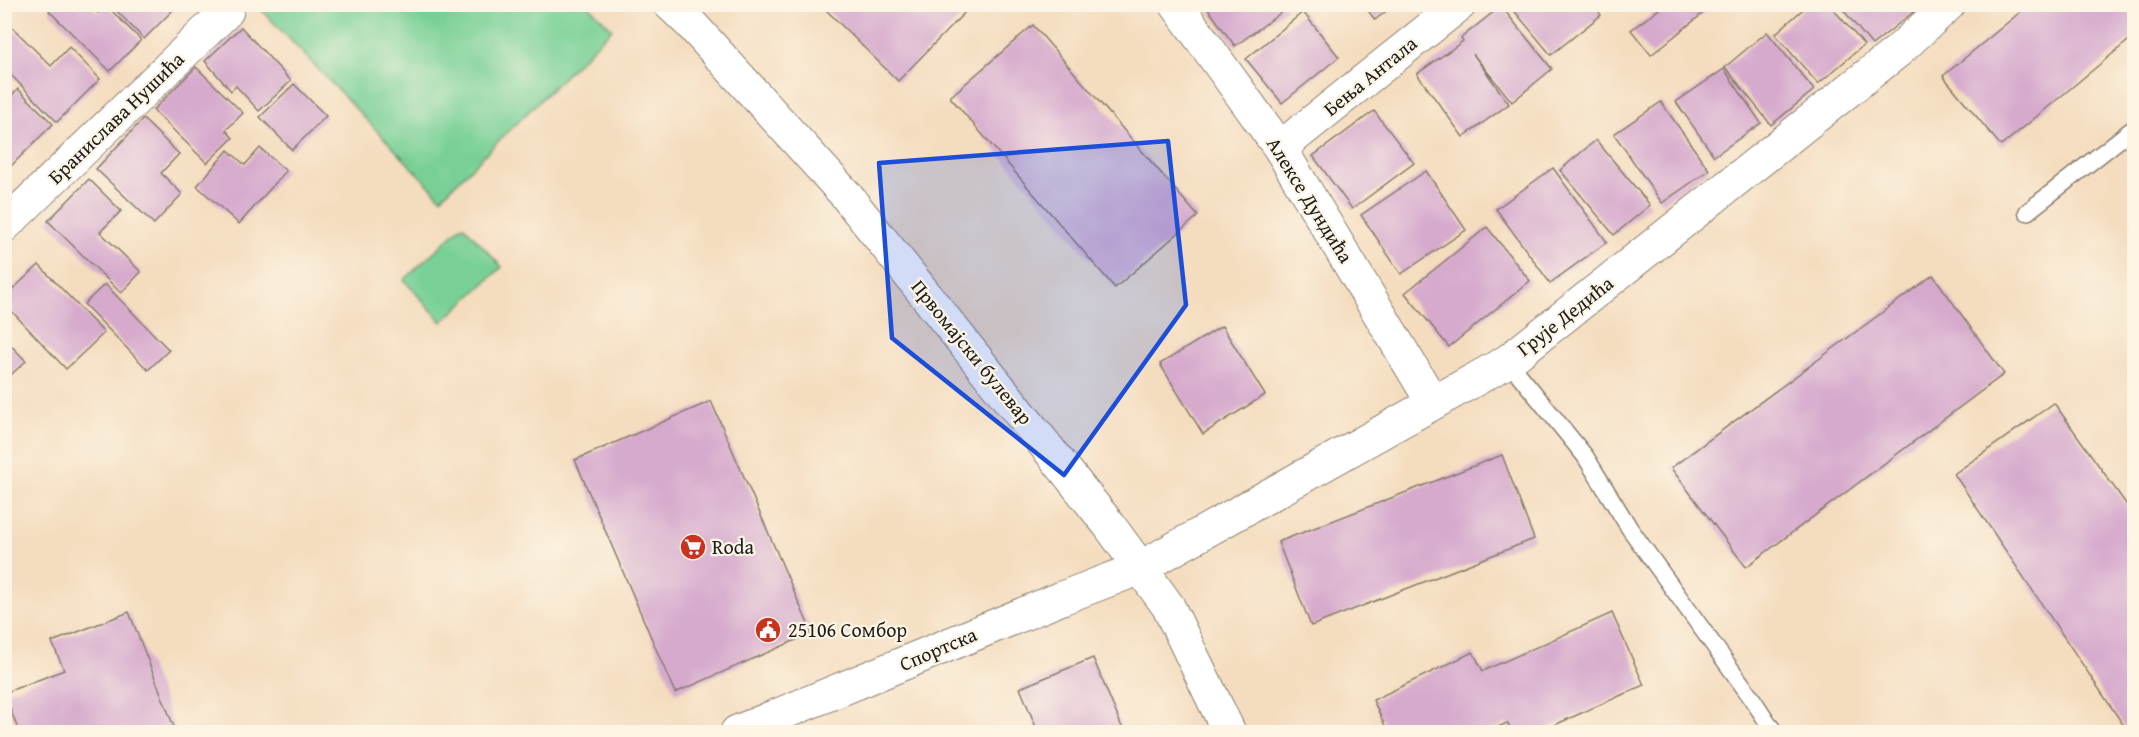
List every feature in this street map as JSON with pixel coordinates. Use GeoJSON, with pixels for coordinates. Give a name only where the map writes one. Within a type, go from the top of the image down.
{"type":"FeatureCollection","features":[{"type":"Feature","properties":{"kind":"street","name":"Првомајски булевар"},"geometry":{"type":"LineString","coordinates":[[669,4],[690,23],[845,194],[1020,411],[1168,606],[1229,732]]}},
{"type":"Feature","properties":{"kind":"street","name":"Алексе Дундића"},"geometry":{"type":"LineString","coordinates":[[1176,4],[1280,148],[1433,403]]}},
{"type":"Feature","properties":{"kind":"street","name":"Бења Антала"},"geometry":{"type":"LineString","coordinates":[[1280,148],[1460,4]]}},
{"type":"Feature","properties":{"kind":"street","name":"Грује Дедића"},"geometry":{"type":"LineString","coordinates":[[1140,568],[1508,361],[1898,51],[1949,4]]}},
{"type":"Feature","properties":{"kind":"street","name":"Бранислава Нушића"},"geometry":{"type":"LineString","coordinates":[[4,225],[227,11]]}},
{"type":"Feature","properties":{"kind":"street","name":"Спортска"},"geometry":{"type":"LineString","coordinates":[[737,732],[1062,597],[1140,568]]}},
{"type":"Feature","properties":{"kind":"lane"},"geometry":{"type":"LineString","coordinates":[[2027,212],[2134,128]]}},
{"type":"Feature","properties":{"kind":"lane"},"geometry":{"type":"LineString","coordinates":[[1508,361],[1585,456],[1630,529],[1774,732]]}},
{"type":"Feature","properties":{"kind":"highlighted area"},"geometry":{"type":"Polygon","coordinates":[[[1168,141],[1186,305],[1064,475],[892,338],[879,163],[1168,141]]]}},
{"type":"Feature","properties":{"kind":"green space"},"geometry":{"type":"Polygon","coordinates":[[[257,5],[588,5],[612,29],[441,198],[257,5]]]}},
{"type":"Feature","properties":{"kind":"green space"},"geometry":{"type":"Polygon","coordinates":[[[463,225],[502,267],[442,322],[404,280],[463,225]]]}},
{"type":"Feature","properties":{"kind":"building"},"geometry":{"type":"Polygon","coordinates":[[[56,4],[90,4],[98,13],[106,5],[141,40],[110,71],[49,11],[56,4]]]}},
{"type":"Feature","properties":{"kind":"building"},"geometry":{"type":"Polygon","coordinates":[[[110,4],[169,4],[174,9],[144,39],[110,4]]]}},
{"type":"Feature","properties":{"kind":"building"},"geometry":{"type":"Polygon","coordinates":[[[820,4],[964,4],[968,9],[898,81],[820,4]]]}},
{"type":"Feature","properties":{"kind":"building"},"geometry":{"type":"Polygon","coordinates":[[[1363,4],[1395,4],[1375,20],[1363,4]]]}},
{"type":"Feature","properties":{"kind":"building"},"geometry":{"type":"Polygon","coordinates":[[[1514,4],[1593,4],[1601,15],[1551,55],[1511,7],[1514,4]]]}},
{"type":"Feature","properties":{"kind":"building"},"geometry":{"type":"Polygon","coordinates":[[[1656,4],[1711,4],[1712,6],[1651,55],[1631,30],[1659,9],[1656,4]]]}},
{"type":"Feature","properties":{"kind":"building"},"geometry":{"type":"Polygon","coordinates":[[[1809,4],[1829,4],[1864,45],[1818,84],[1775,34],[1809,4]]]}},
{"type":"Feature","properties":{"kind":"building"},"geometry":{"type":"Polygon","coordinates":[[[2030,4],[2134,4],[2134,36],[2001,146],[1943,76],[2030,4]]]}},
{"type":"Feature","properties":{"kind":"building"},"geometry":{"type":"Polygon","coordinates":[[[1205,5],[1284,5],[1286,9],[1235,46],[1205,5]]]}},
{"type":"Feature","properties":{"kind":"building"},"geometry":{"type":"Polygon","coordinates":[[[1839,5],[1922,5],[1872,45],[1839,5]]]}},
{"type":"Feature","properties":{"kind":"building"},"geometry":{"type":"Polygon","coordinates":[[[1501,6],[1552,69],[1512,102],[1473,54],[1509,104],[1463,137],[1417,74],[1463,41],[1461,38],[1501,6]]]}},
{"type":"Feature","properties":{"kind":"building"},"geometry":{"type":"Polygon","coordinates":[[[1303,12],[1339,57],[1282,103],[1246,59],[1303,12]]]}},
{"type":"Feature","properties":{"kind":"building"},"geometry":{"type":"Polygon","coordinates":[[[4,19],[51,66],[69,47],[100,79],[57,122],[4,68],[4,19]]]}},
{"type":"Feature","properties":{"kind":"building"},"geometry":{"type":"Polygon","coordinates":[[[1033,25],[1198,216],[1115,288],[950,97],[1033,25]]]}},
{"type":"Feature","properties":{"kind":"building"},"geometry":{"type":"Polygon","coordinates":[[[241,27],[291,81],[259,111],[236,86],[231,91],[205,61],[241,27]]]}},
{"type":"Feature","properties":{"kind":"building"},"geometry":{"type":"Polygon","coordinates":[[[1767,32],[1814,90],[1771,125],[1725,67],[1767,32]]]}},
{"type":"Feature","properties":{"kind":"building"},"geometry":{"type":"Polygon","coordinates":[[[196,67],[243,113],[226,130],[233,138],[207,163],[153,110],[196,67]]]}},
{"type":"Feature","properties":{"kind":"building"},"geometry":{"type":"Polygon","coordinates":[[[1724,69],[1761,123],[1714,156],[1676,102],[1724,69]]]}},
{"type":"Feature","properties":{"kind":"building"},"geometry":{"type":"Polygon","coordinates":[[[294,84],[326,116],[292,150],[260,117],[294,84]]]}},
{"type":"Feature","properties":{"kind":"building"},"geometry":{"type":"Polygon","coordinates":[[[18,89],[53,124],[4,173],[4,103],[18,89]]]}},
{"type":"Feature","properties":{"kind":"building"},"geometry":{"type":"Polygon","coordinates":[[[1661,102],[1709,170],[1662,203],[1614,134],[1661,102]]]}},
{"type":"Feature","properties":{"kind":"building"},"geometry":{"type":"Polygon","coordinates":[[[1374,111],[1414,163],[1352,209],[1313,156],[1374,111]]]}},
{"type":"Feature","properties":{"kind":"building"},"geometry":{"type":"Polygon","coordinates":[[[143,119],[179,154],[161,173],[182,194],[154,224],[96,169],[143,119]]]}},
{"type":"Feature","properties":{"kind":"building"},"geometry":{"type":"Polygon","coordinates":[[[1596,140],[1650,205],[1614,235],[1560,170],[1596,140]]]}},
{"type":"Feature","properties":{"kind":"building"},"geometry":{"type":"Polygon","coordinates":[[[260,148],[286,171],[239,224],[197,186],[228,150],[245,165],[260,148]]]}},
{"type":"Feature","properties":{"kind":"building"},"geometry":{"type":"Polygon","coordinates":[[[1553,168],[1607,242],[1550,283],[1496,209],[1553,168]]]}},
{"type":"Feature","properties":{"kind":"building"},"geometry":{"type":"Polygon","coordinates":[[[1426,171],[1466,230],[1401,274],[1361,215],[1426,171]]]}},
{"type":"Feature","properties":{"kind":"building"},"geometry":{"type":"Polygon","coordinates":[[[89,179],[121,211],[100,232],[141,272],[121,293],[48,221],[89,179]]]}},
{"type":"Feature","properties":{"kind":"building"},"geometry":{"type":"Polygon","coordinates":[[[1487,227],[1530,281],[1449,347],[1405,293],[1487,227]]]}},
{"type":"Feature","properties":{"kind":"building"},"geometry":{"type":"Polygon","coordinates":[[[39,265],[104,333],[66,369],[4,303],[4,297],[39,265]]]}},
{"type":"Feature","properties":{"kind":"building"},"geometry":{"type":"Polygon","coordinates":[[[1933,275],[2004,374],[1746,567],[1671,468],[1933,275]]]}},
{"type":"Feature","properties":{"kind":"building"},"geometry":{"type":"Polygon","coordinates":[[[105,284],[169,350],[148,370],[84,304],[105,284]]]}},
{"type":"Feature","properties":{"kind":"building"},"geometry":{"type":"Polygon","coordinates":[[[1222,326],[1265,395],[1203,434],[1160,364],[1222,326]]]}},
{"type":"Feature","properties":{"kind":"building"},"geometry":{"type":"Polygon","coordinates":[[[4,338],[26,361],[4,381],[4,338]]]}},
{"type":"Feature","properties":{"kind":"building","name":"Roda"},"geometry":{"type":"Polygon","coordinates":[[[711,401],[812,633],[675,693],[575,460],[711,401]]]}},
{"type":"Feature","properties":{"kind":"building"},"geometry":{"type":"Polygon","coordinates":[[[2054,403],[2134,515],[2134,732],[2128,732],[1954,474],[2054,403]]]}},
{"type":"Feature","properties":{"kind":"building"},"geometry":{"type":"Polygon","coordinates":[[[1502,455],[1534,539],[1311,626],[1278,542],[1502,455]]]}},
{"type":"Feature","properties":{"kind":"building"},"geometry":{"type":"Polygon","coordinates":[[[129,612],[176,732],[19,732],[4,693],[64,670],[52,642],[129,612]]]}},
{"type":"Feature","properties":{"kind":"building"},"geometry":{"type":"Polygon","coordinates":[[[1612,613],[1644,685],[1539,732],[1512,732],[1507,723],[1487,732],[1388,732],[1373,700],[1473,652],[1483,671],[1612,613]]]}},
{"type":"Feature","properties":{"kind":"building"},"geometry":{"type":"Polygon","coordinates":[[[1093,658],[1124,732],[1038,732],[1020,688],[1093,658]]]}},
{"type":"Feature","properties":{"kind":"place","name":"Roda"},"geometry":{"type":"Point","coordinates":[693,547]}},
{"type":"Feature","properties":{"kind":"place","name":"25106 Сомбор"},"geometry":{"type":"Point","coordinates":[768,630]}}]}
